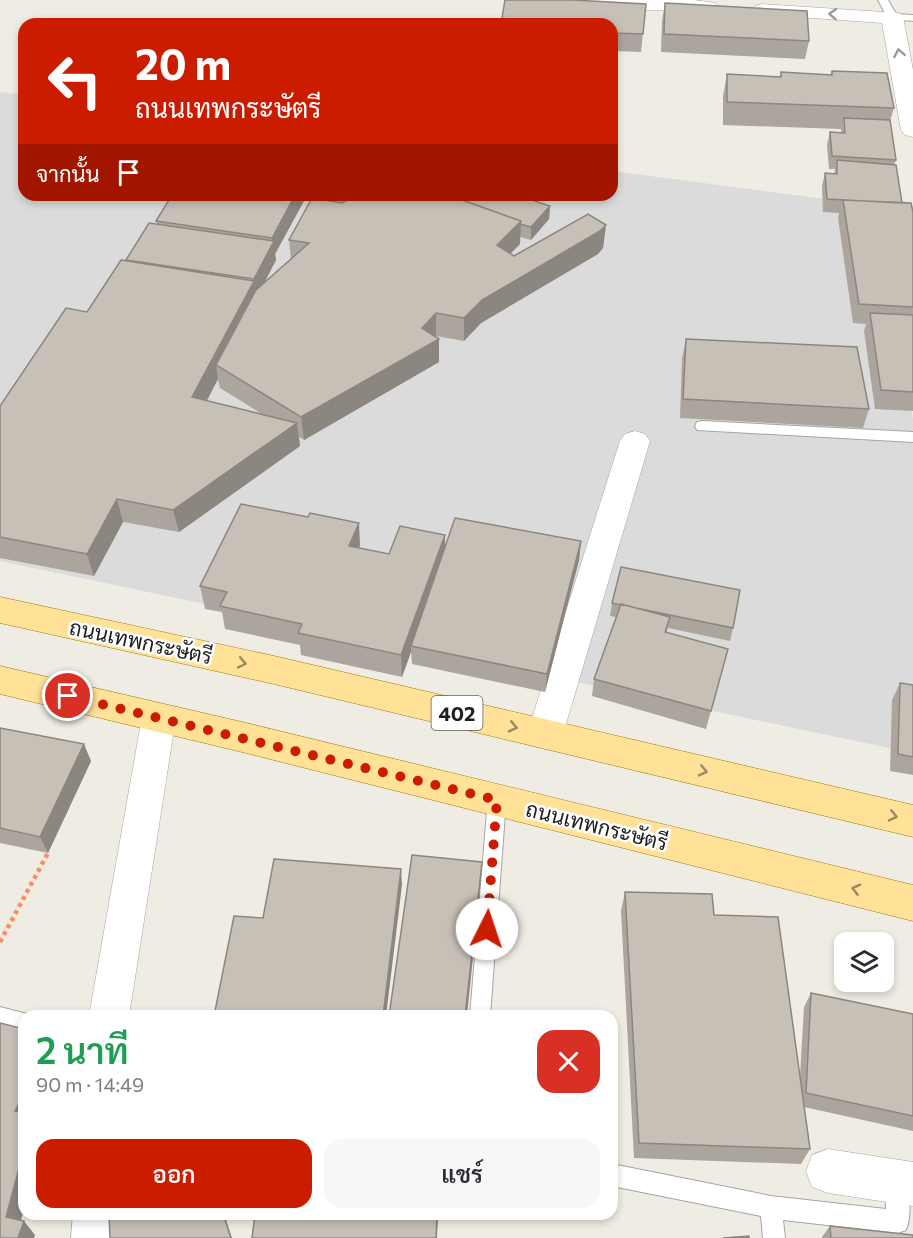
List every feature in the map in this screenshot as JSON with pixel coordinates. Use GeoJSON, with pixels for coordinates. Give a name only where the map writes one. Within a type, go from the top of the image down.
{"type":"FeatureCollection","features":[{"type":"Feature","properties":{"kind":"main road","name":"ถนนเทพกระษัตรี"},"geometry":{"type":"LineString","coordinates":[[0,610],[274,670],[913,821]]}},
{"type":"Feature","properties":{"kind":"main road","name":"ถนนเทพกระษัตรี"},"geometry":{"type":"LineString","coordinates":[[0,680],[913,903]]}},
{"type":"Feature","properties":{"kind":"street"},"geometry":{"type":"LineString","coordinates":[[578,0],[735,9],[896,9],[913,130]]}},
{"type":"Feature","properties":{"kind":"street"},"geometry":{"type":"LineString","coordinates":[[545,734],[635,441]]}},
{"type":"Feature","properties":{"kind":"street"},"geometry":{"type":"LineString","coordinates":[[110,1010],[159,717]]}},
{"type":"Feature","properties":{"kind":"street"},"geometry":{"type":"LineString","coordinates":[[828,1171],[904,1183]]}},
{"type":"Feature","properties":{"kind":"street"},"geometry":{"type":"LineString","coordinates":[[94,1238],[95,1220]]}},
{"type":"Feature","properties":{"kind":"lane"},"geometry":{"type":"LineString","coordinates":[[702,426],[913,437]]}},
{"type":"Feature","properties":{"kind":"lane"},"geometry":{"type":"LineString","coordinates":[[480,1010],[497,800]]}},
{"type":"Feature","properties":{"kind":"lane"},"geometry":{"type":"LineString","coordinates":[[0,1017],[18,1021]]}},
{"type":"Feature","properties":{"kind":"lane"},"geometry":{"type":"LineString","coordinates":[[618,1176],[771,1207],[898,1222],[904,1183]]}},
{"type":"Feature","properties":{"kind":"lane"},"geometry":{"type":"LineString","coordinates":[[771,1207],[774,1238]]}},
{"type":"Feature","properties":{"kind":"path"},"geometry":{"type":"LineString","coordinates":[[0,942],[48,853]]}},
{"type":"Feature","properties":{"kind":"shaded area"},"geometry":{"type":"Polygon","coordinates":[[[0,92],[18,94],[18,201],[618,201],[618,172],[878,206],[913,419],[913,753],[0,561],[0,92]]]}},
{"type":"Feature","properties":{"kind":"building"},"geometry":{"type":"Polygon","coordinates":[[[505,0],[573,0],[646,4],[643,34],[618,33],[618,18],[502,18],[505,0]]]}},
{"type":"Feature","properties":{"kind":"building"},"geometry":{"type":"Polygon","coordinates":[[[665,3],[807,11],[809,41],[664,34],[665,3]]]}},
{"type":"Feature","properties":{"kind":"building"},"geometry":{"type":"Polygon","coordinates":[[[832,71],[887,73],[894,108],[727,102],[727,74],[781,77],[781,72],[832,75],[832,71]]]}},
{"type":"Feature","properties":{"kind":"building"},"geometry":{"type":"Polygon","coordinates":[[[844,118],[890,120],[896,160],[832,156],[830,132],[845,133],[844,118]]]}},
{"type":"Feature","properties":{"kind":"building"},"geometry":{"type":"Polygon","coordinates":[[[837,160],[896,165],[902,203],[827,199],[825,173],[837,174],[837,160]]]}},
{"type":"Feature","properties":{"kind":"building"},"geometry":{"type":"Polygon","coordinates":[[[843,200],[911,203],[913,212],[913,307],[859,304],[843,200]]]}},
{"type":"Feature","properties":{"kind":"building"},"geometry":{"type":"Polygon","coordinates":[[[168,201],[292,201],[272,238],[156,221],[168,201]]]}},
{"type":"Feature","properties":{"kind":"building"},"geometry":{"type":"Polygon","coordinates":[[[310,201],[342,203],[346,201],[465,201],[521,221],[497,245],[514,256],[588,214],[606,225],[600,231],[482,300],[464,318],[436,313],[422,328],[439,339],[301,417],[216,365],[256,290],[309,243],[289,240],[310,201]]]}},
{"type":"Feature","properties":{"kind":"building"},"geometry":{"type":"Polygon","coordinates":[[[465,201],[535,201],[550,206],[531,227],[520,224],[521,221],[465,201]]]}},
{"type":"Feature","properties":{"kind":"building"},"geometry":{"type":"Polygon","coordinates":[[[149,223],[274,241],[254,279],[126,260],[149,223]]]}},
{"type":"Feature","properties":{"kind":"building"},"geometry":{"type":"Polygon","coordinates":[[[121,260],[254,281],[192,397],[297,423],[173,510],[117,499],[87,554],[0,537],[0,406],[66,308],[87,312],[121,260]]]}},
{"type":"Feature","properties":{"kind":"building"},"geometry":{"type":"Polygon","coordinates":[[[870,313],[913,315],[913,392],[881,390],[870,313]]]}},
{"type":"Feature","properties":{"kind":"building"},"geometry":{"type":"Polygon","coordinates":[[[686,339],[857,347],[869,409],[683,399],[686,339]]]}},
{"type":"Feature","properties":{"kind":"building"},"geometry":{"type":"Polygon","coordinates":[[[241,504],[308,517],[310,513],[359,523],[349,546],[389,554],[400,526],[445,535],[401,655],[298,633],[302,624],[220,606],[227,592],[200,586],[241,504]]]}},
{"type":"Feature","properties":{"kind":"building"},"geometry":{"type":"Polygon","coordinates":[[[455,518],[581,541],[547,674],[411,646],[455,518]]]}},
{"type":"Feature","properties":{"kind":"building"},"geometry":{"type":"Polygon","coordinates":[[[621,567],[740,590],[733,628],[612,603],[621,567]]]}},
{"type":"Feature","properties":{"kind":"building"},"geometry":{"type":"Polygon","coordinates":[[[621,604],[670,617],[665,632],[728,649],[711,711],[594,679],[621,604]]]}},
{"type":"Feature","properties":{"kind":"building"},"geometry":{"type":"Polygon","coordinates":[[[900,683],[913,685],[913,757],[898,754],[900,683]]]}},
{"type":"Feature","properties":{"kind":"building"},"geometry":{"type":"Polygon","coordinates":[[[0,728],[84,744],[40,837],[0,828],[0,728]]]}},
{"type":"Feature","properties":{"kind":"building"},"geometry":{"type":"Polygon","coordinates":[[[412,855],[482,862],[466,1010],[390,1010],[412,855]]]}},
{"type":"Feature","properties":{"kind":"building"},"geometry":{"type":"Polygon","coordinates":[[[274,859],[401,869],[384,1010],[215,1010],[234,916],[263,918],[274,859]]]}},
{"type":"Feature","properties":{"kind":"building"},"geometry":{"type":"Polygon","coordinates":[[[625,892],[712,894],[714,915],[778,917],[810,1149],[639,1143],[625,892]]]}},
{"type":"Feature","properties":{"kind":"building"},"geometry":{"type":"Polygon","coordinates":[[[811,993],[913,1014],[913,1116],[806,1093],[811,993]]]}},
{"type":"Feature","properties":{"kind":"building"},"geometry":{"type":"Polygon","coordinates":[[[0,1023],[18,1028],[18,1105],[15,1111],[18,1112],[18,1172],[6,1217],[24,1221],[18,1238],[0,1238],[0,1023]]]}},
{"type":"Feature","properties":{"kind":"building"},"geometry":{"type":"Polygon","coordinates":[[[109,1220],[225,1220],[231,1238],[110,1238],[109,1220]]]}},
{"type":"Feature","properties":{"kind":"building"},"geometry":{"type":"Polygon","coordinates":[[[254,1220],[437,1220],[436,1238],[252,1238],[254,1220]]]}},
{"type":"Feature","properties":{"kind":"building"},"geometry":{"type":"Polygon","coordinates":[[[830,1226],[913,1235],[913,1238],[831,1238],[830,1226]]]}},
{"type":"Feature","properties":{"kind":"building"},"geometry":{"type":"Polygon","coordinates":[[[749,1236],[749,1238],[723,1238],[749,1236]]]}},
{"type":"Feature","properties":{"kind":"route"},"geometry":{"type":"LineString","coordinates":[[68,696],[242,736],[497,800],[487,929]]}}]}
